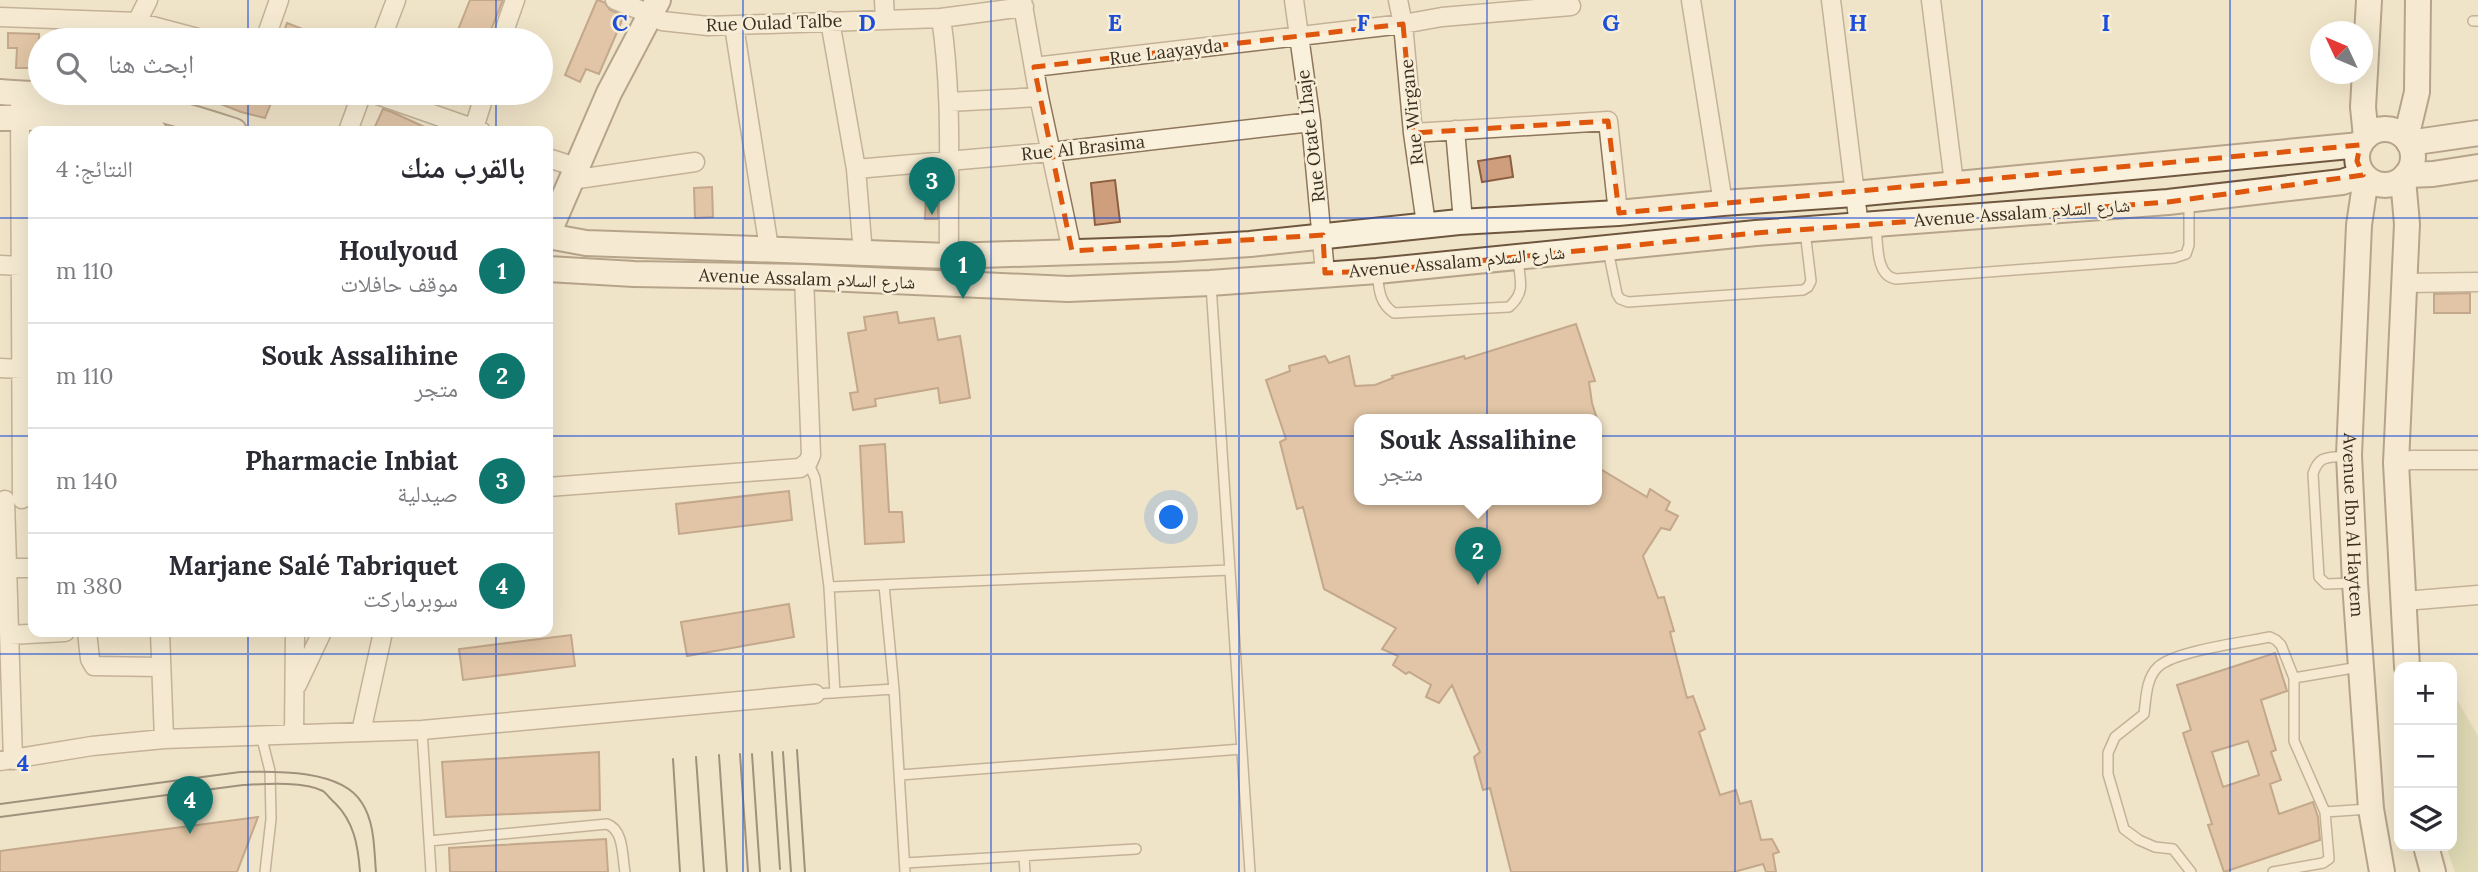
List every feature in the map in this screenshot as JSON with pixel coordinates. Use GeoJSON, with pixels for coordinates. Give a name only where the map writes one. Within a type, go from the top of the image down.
{"type":"FeatureCollection","features":[{"type":"Feature","properties":{"kind":"street"},"geometry":{"type":"LineString","coordinates":[[26,17],[35,0]]}},
{"type":"Feature","properties":{"kind":"street"},"geometry":{"type":"LineString","coordinates":[[137,28],[148,0]]}},
{"type":"Feature","properties":{"kind":"street"},"geometry":{"type":"LineString","coordinates":[[269,28],[279,0]]}},
{"type":"Feature","properties":{"kind":"street"},"geometry":{"type":"LineString","coordinates":[[386,28],[396,0]]}},
{"type":"Feature","properties":{"kind":"street"},"geometry":{"type":"LineString","coordinates":[[505,28],[514,0]]}},
{"type":"Feature","properties":{"kind":"street","name":"Rue Oulad Talbe"},"geometry":{"type":"LineString","coordinates":[[615,0],[655,7],[662,21],[673,24],[734,26],[942,18],[1024,2]]}},
{"type":"Feature","properties":{"kind":"street"},"geometry":{"type":"LineString","coordinates":[[884,0],[885,20]]}},
{"type":"Feature","properties":{"kind":"street","name":"Rue Otate Lhaje"},"geometry":{"type":"LineString","coordinates":[[1294,0],[1311,122],[1325,273]]}},
{"type":"Feature","properties":{"kind":"street","name":"Rue Wirgane"},"geometry":{"type":"LineString","coordinates":[[1398,0],[1426,224]]}},
{"type":"Feature","properties":{"kind":"street"},"geometry":{"type":"LineString","coordinates":[[1690,0],[1723,203]]}},
{"type":"Feature","properties":{"kind":"street"},"geometry":{"type":"LineString","coordinates":[[1831,0],[1854,194],[1867,225]]}},
{"type":"Feature","properties":{"kind":"street"},"geometry":{"type":"LineString","coordinates":[[1931,0],[1954,183]]}},
{"type":"Feature","properties":{"kind":"street"},"geometry":{"type":"LineString","coordinates":[[2369,0],[2363,141],[2357,161],[2365,176],[2378,184],[2391,184],[2405,177],[2478,167]]}},
{"type":"Feature","properties":{"kind":"street"},"geometry":{"type":"LineString","coordinates":[[2407,662],[2396,463],[2407,224],[2405,177],[2413,159],[2407,140],[2417,92],[2418,0]]}},
{"type":"Feature","properties":{"kind":"street"},"geometry":{"type":"LineString","coordinates":[[1024,2],[1039,97],[1072,251]]}},
{"type":"Feature","properties":{"kind":"street","name":"Rue Laayayda"},"geometry":{"type":"LineString","coordinates":[[1034,68],[1403,24],[1442,17],[1571,6]]}},
{"type":"Feature","properties":{"kind":"street"},"geometry":{"type":"LineString","coordinates":[[553,223],[609,93],[655,7]]}},
{"type":"Feature","properties":{"kind":"street"},"geometry":{"type":"LineString","coordinates":[[0,17],[26,17],[112,28]]}},
{"type":"Feature","properties":{"kind":"street"},"geometry":{"type":"LineString","coordinates":[[942,18],[949,102],[949,256]]}},
{"type":"Feature","properties":{"kind":"street"},"geometry":{"type":"LineString","coordinates":[[830,21],[856,169],[863,254]]}},
{"type":"Feature","properties":{"kind":"street"},"geometry":{"type":"LineString","coordinates":[[734,26],[769,248]]}},
{"type":"Feature","properties":{"kind":"street"},"geometry":{"type":"LineString","coordinates":[[28,93],[10,92],[21,266],[22,369],[15,500],[3,568],[9,635],[7,761],[92,746],[164,739],[422,730],[815,694]]}},
{"type":"Feature","properties":{"kind":"street"},"geometry":{"type":"LineString","coordinates":[[949,102],[1039,97]]}},
{"type":"Feature","properties":{"kind":"street"},"geometry":{"type":"LineString","coordinates":[[350,126],[358,105]]}},
{"type":"Feature","properties":{"kind":"street"},"geometry":{"type":"LineString","coordinates":[[404,105],[465,126]]}},
{"type":"Feature","properties":{"kind":"street"},"geometry":{"type":"LineString","coordinates":[[479,126],[483,105]]}},
{"type":"Feature","properties":{"kind":"street"},"geometry":{"type":"LineString","coordinates":[[10,118],[128,107],[175,113],[218,126]]}},
{"type":"Feature","properties":{"kind":"street"},"geometry":{"type":"LineString","coordinates":[[128,107],[149,126]]}},
{"type":"Feature","properties":{"kind":"street"},"geometry":{"type":"LineString","coordinates":[[1413,133],[1608,121],[1618,213]]}},
{"type":"Feature","properties":{"kind":"street","name":"Rue Al Brasima"},"geometry":{"type":"LineString","coordinates":[[856,169],[1051,152],[1311,122]]}},
{"type":"Feature","properties":{"kind":"street"},"geometry":{"type":"LineString","coordinates":[[2363,141],[2375,131],[2386,129],[2397,131],[2407,140],[2478,133]]}},
{"type":"Feature","properties":{"kind":"street"},"geometry":{"type":"LineString","coordinates":[[1455,130],[1462,261]]}},
{"type":"Feature","properties":{"kind":"street","name":"Avenue Assalam شارع السلام"},"geometry":{"type":"LineString","coordinates":[[553,236],[586,243],[949,256],[1237,245],[1461,221],[1618,213],[1854,194],[2363,141]]}},
{"type":"Feature","properties":{"kind":"street"},"geometry":{"type":"LineString","coordinates":[[553,161],[573,174],[695,162]]}},
{"type":"Feature","properties":{"kind":"street","name":"Avenue Assalam شارع السلام"},"geometry":{"type":"LineString","coordinates":[[553,269],[1068,289],[1210,283],[1377,271],[1805,229],[2189,200],[2342,182],[2365,176]]}},
{"type":"Feature","properties":{"kind":"street","name":"Avenue Ibn Al Haytem"},"geometry":{"type":"LineString","coordinates":[[2365,176],[2359,225],[2349,456],[2360,667],[2371,809],[2382,872]]}},
{"type":"Feature","properties":{"kind":"street"},"geometry":{"type":"LineString","coordinates":[[0,265],[21,266]]}},
{"type":"Feature","properties":{"kind":"street"},"geometry":{"type":"LineString","coordinates":[[553,487],[800,468],[808,462],[811,455],[804,277]]}},
{"type":"Feature","properties":{"kind":"street"},"geometry":{"type":"LineString","coordinates":[[2404,283],[2478,282]]}},
{"type":"Feature","properties":{"kind":"street"},"geometry":{"type":"LineString","coordinates":[[0,368],[22,369]]}},
{"type":"Feature","properties":{"kind":"street"},"geometry":{"type":"LineString","coordinates":[[2396,463],[2411,460],[2478,460]]}},
{"type":"Feature","properties":{"kind":"street"},"geometry":{"type":"LineString","coordinates":[[3,568],[28,568]]}},
{"type":"Feature","properties":{"kind":"street"},"geometry":{"type":"LineString","coordinates":[[2404,601],[2478,594]]}},
{"type":"Feature","properties":{"kind":"street"},"geometry":{"type":"LineString","coordinates":[[9,635],[28,634]]}},
{"type":"Feature","properties":{"kind":"street"},"geometry":{"type":"LineString","coordinates":[[88,637],[90,659],[94,666],[160,667]]}},
{"type":"Feature","properties":{"kind":"street"},"geometry":{"type":"LineString","coordinates":[[160,637],[164,739]]}},
{"type":"Feature","properties":{"kind":"street"},"geometry":{"type":"LineString","coordinates":[[294,734],[295,637]]}},
{"type":"Feature","properties":{"kind":"street"},"geometry":{"type":"LineString","coordinates":[[294,692],[320,637]]}},
{"type":"Feature","properties":{"kind":"street"},"geometry":{"type":"LineString","coordinates":[[361,732],[382,637]]}},
{"type":"Feature","properties":{"kind":"street"},"geometry":{"type":"LineString","coordinates":[[2428,851],[2434,872]]}},
{"type":"Feature","properties":{"kind":"lane"},"geometry":{"type":"LineString","coordinates":[[1867,225],[1882,271],[1888,278],[1896,279],[2174,258],[2186,254],[2189,245],[2189,200]]}},
{"type":"Feature","properties":{"kind":"lane"},"geometry":{"type":"LineString","coordinates":[[1608,249],[1617,294],[1620,299],[1628,302],[1803,290],[1811,281],[1805,229]]}},
{"type":"Feature","properties":{"kind":"lane"},"geometry":{"type":"LineString","coordinates":[[1377,271],[1381,300],[1394,313],[1509,307],[1518,299],[1521,290],[1517,256]]}},
{"type":"Feature","properties":{"kind":"lane"},"geometry":{"type":"LineString","coordinates":[[1210,283],[1250,872]]}},
{"type":"Feature","properties":{"kind":"lane"},"geometry":{"type":"LineString","coordinates":[[2349,456],[2322,458],[2316,464],[2313,474],[2319,577],[2326,584],[2355,583]]}},
{"type":"Feature","properties":{"kind":"lane"},"geometry":{"type":"LineString","coordinates":[[808,462],[815,478],[829,587],[835,693]]}},
{"type":"Feature","properties":{"kind":"lane"},"geometry":{"type":"LineString","coordinates":[[829,587],[1230,570]]}},
{"type":"Feature","properties":{"kind":"lane"},"geometry":{"type":"LineString","coordinates":[[884,585],[894,689],[905,867],[1136,849]]}},
{"type":"Feature","properties":{"kind":"lane"},"geometry":{"type":"LineString","coordinates":[[2191,872],[2173,849],[2155,847],[2138,840],[2124,829],[2108,774],[2108,753],[2115,737],[2144,713],[2150,678],[2158,666],[2173,657],[2270,637],[2281,645],[2294,678],[2294,741],[2325,812],[2329,859],[2323,863],[2273,872]]}},
{"type":"Feature","properties":{"kind":"lane"},"geometry":{"type":"LineString","coordinates":[[2294,678],[2360,667]]}},
{"type":"Feature","properties":{"kind":"lane"},"geometry":{"type":"LineString","coordinates":[[815,694],[894,689]]}},
{"type":"Feature","properties":{"kind":"lane"},"geometry":{"type":"LineString","coordinates":[[422,730],[431,872]]}},
{"type":"Feature","properties":{"kind":"lane"},"geometry":{"type":"LineString","coordinates":[[261,735],[270,771],[271,795],[265,872]]}},
{"type":"Feature","properties":{"kind":"lane"},"geometry":{"type":"LineString","coordinates":[[900,775],[1242,749]]}},
{"type":"Feature","properties":{"kind":"lane"},"geometry":{"type":"LineString","coordinates":[[2325,812],[2371,809]]}},
{"type":"Feature","properties":{"kind":"lane"},"geometry":{"type":"LineString","coordinates":[[429,841],[607,824],[613,827],[620,837],[625,872]]}},
{"type":"Feature","properties":{"kind":"lane"},"geometry":{"type":"LineString","coordinates":[[1024,856],[1025,872]]}},
{"type":"Feature","properties":{"kind":"highlighted area"},"geometry":{"type":"Polygon","coordinates":[[[1403,24],[1413,133],[1608,121],[1619,213],[2360,145],[2357,161],[2363,175],[2168,202],[1756,233],[1377,271],[1325,273],[1323,235],[1072,251],[1034,67],[1403,24]]]}},
{"type":"Feature","properties":{"kind":"green space"},"geometry":{"type":"Polygon","coordinates":[[[2457,700],[2478,736],[2478,872],[2455,872],[2448,852],[2457,851],[2457,700]]]}},
{"type":"Feature","properties":{"kind":"building"},"geometry":{"type":"Polygon","coordinates":[[[470,0],[503,0],[492,28],[459,28],[470,0]]]}},
{"type":"Feature","properties":{"kind":"building"},"geometry":{"type":"Polygon","coordinates":[[[597,0],[624,16],[599,74],[586,69],[580,82],[565,75],[597,0]]]}},
{"type":"Feature","properties":{"kind":"building"},"geometry":{"type":"Polygon","coordinates":[[[287,23],[300,28],[285,28],[287,23]]]}},
{"type":"Feature","properties":{"kind":"building"},"geometry":{"type":"Polygon","coordinates":[[[8,33],[28,34],[28,68],[16,68],[17,48],[8,48],[8,33]]]}},
{"type":"Feature","properties":{"kind":"building"},"geometry":{"type":"Polygon","coordinates":[[[223,105],[270,105],[265,118],[223,105]]]}},
{"type":"Feature","properties":{"kind":"building"},"geometry":{"type":"Polygon","coordinates":[[[383,109],[422,126],[375,126],[383,109]]]}},
{"type":"Feature","properties":{"kind":"building"},"geometry":{"type":"Polygon","coordinates":[[[1510,156],[1513,177],[1482,182],[1478,161],[1510,156]]]}},
{"type":"Feature","properties":{"kind":"building"},"geometry":{"type":"Polygon","coordinates":[[[1115,180],[1120,222],[1095,225],[1091,183],[1115,180]]]}},
{"type":"Feature","properties":{"kind":"building"},"geometry":{"type":"Polygon","coordinates":[[[712,187],[713,217],[695,218],[694,188],[712,187]]]}},
{"type":"Feature","properties":{"kind":"building"},"geometry":{"type":"Polygon","coordinates":[[[934,189],[938,189],[938,219],[925,219],[926,196],[933,196],[934,189]]]}},
{"type":"Feature","properties":{"kind":"building"},"geometry":{"type":"Polygon","coordinates":[[[2470,293],[2470,313],[2434,313],[2434,294],[2470,293]]]}},
{"type":"Feature","properties":{"kind":"building"},"geometry":{"type":"Polygon","coordinates":[[[897,312],[899,323],[934,318],[938,340],[960,336],[970,398],[940,403],[938,388],[875,399],[876,406],[853,410],[850,393],[858,392],[848,333],[866,330],[864,317],[897,312]]]}},
{"type":"Feature","properties":{"kind":"building"},"geometry":{"type":"Polygon","coordinates":[[[1576,324],[1595,381],[1589,382],[1595,414],[1354,414],[1354,505],[1602,505],[1602,470],[1647,497],[1650,489],[1670,502],[1666,510],[1678,516],[1670,530],[1661,528],[1643,556],[1658,598],[1664,597],[1674,631],[1670,632],[1687,698],[1693,696],[1705,729],[1699,732],[1720,795],[1736,790],[1740,804],[1751,801],[1761,840],[1772,839],[1779,852],[1773,854],[1776,872],[1766,872],[1763,864],[1734,872],[1511,872],[1490,788],[1483,790],[1474,757],[1480,752],[1452,685],[1439,703],[1426,697],[1431,685],[1393,665],[1398,656],[1382,649],[1396,628],[1324,589],[1303,507],[1297,509],[1280,442],[1286,439],[1266,380],[1290,371],[1289,366],[1325,356],[1329,363],[1349,356],[1355,386],[1375,385],[1393,378],[1392,376],[1464,356],[1465,359],[1576,324]]]}},
{"type":"Feature","properties":{"kind":"building"},"geometry":{"type":"Polygon","coordinates":[[[885,444],[889,512],[902,512],[904,542],[865,544],[860,446],[885,444]]]}},
{"type":"Feature","properties":{"kind":"building"},"geometry":{"type":"Polygon","coordinates":[[[789,491],[792,520],[679,534],[676,504],[789,491]]]}},
{"type":"Feature","properties":{"kind":"building"},"geometry":{"type":"Polygon","coordinates":[[[789,604],[794,637],[687,656],[681,622],[789,604]]]}},
{"type":"Feature","properties":{"kind":"building"},"geometry":{"type":"Polygon","coordinates":[[[571,635],[575,666],[463,680],[459,649],[571,635]]]}},
{"type":"Feature","properties":{"kind":"building"},"geometry":{"type":"Polygon","coordinates":[[[2275,653],[2287,691],[2261,700],[2276,750],[2271,752],[2281,780],[2270,784],[2279,814],[2313,802],[2318,817],[2320,840],[2224,872],[2183,733],[2191,730],[2177,685],[2275,653]],[[2248,741],[2212,752],[2223,787],[2259,775],[2248,741]]]}},
{"type":"Feature","properties":{"kind":"building"},"geometry":{"type":"Polygon","coordinates":[[[599,752],[600,810],[446,817],[442,762],[599,752]]]}},
{"type":"Feature","properties":{"kind":"building"},"geometry":{"type":"Polygon","coordinates":[[[258,817],[237,872],[0,872],[0,851],[258,817]]]}},
{"type":"Feature","properties":{"kind":"building"},"geometry":{"type":"Polygon","coordinates":[[[606,839],[608,872],[450,872],[449,848],[606,839]]]}},
{"type":"Feature","properties":{"kind":"tram line"},"geometry":{"type":"LineString","coordinates":[[797,750],[805,872]]}},
{"type":"Feature","properties":{"kind":"tram line"},"geometry":{"type":"LineString","coordinates":[[772,752],[780,869]]}},
{"type":"Feature","properties":{"kind":"tram line"},"geometry":{"type":"LineString","coordinates":[[783,752],[791,872]]}},
{"type":"Feature","properties":{"kind":"tram line"},"geometry":{"type":"LineString","coordinates":[[740,754],[748,872]]}},
{"type":"Feature","properties":{"kind":"tram line"},"geometry":{"type":"LineString","coordinates":[[752,754],[760,872]]}},
{"type":"Feature","properties":{"kind":"tram line"},"geometry":{"type":"LineString","coordinates":[[719,755],[727,872]]}},
{"type":"Feature","properties":{"kind":"tram line"},"geometry":{"type":"LineString","coordinates":[[696,757],[704,872]]}},
{"type":"Feature","properties":{"kind":"tram line"},"geometry":{"type":"LineString","coordinates":[[673,759],[680,872]]}},
{"type":"Feature","properties":{"kind":"tram line"},"geometry":{"type":"LineString","coordinates":[[0,804],[240,772],[307,774],[339,784],[352,792],[362,803],[372,828],[376,872]]}},
{"type":"Feature","properties":{"kind":"tram line"},"geometry":{"type":"LineString","coordinates":[[0,817],[243,785],[305,786],[323,791],[347,818],[356,843],[360,872]]}},
{"type":"Feature","properties":{"kind":"place","name":"Pharmacie Inbiat"},"geometry":{"type":"Point","coordinates":[932,215]}},
{"type":"Feature","properties":{"kind":"place","name":"Houlyoud"},"geometry":{"type":"Point","coordinates":[963,299]}},
{"type":"Feature","properties":{"kind":"place","name":"Souk Assalihine"},"geometry":{"type":"Point","coordinates":[1478,585]}},
{"type":"Feature","properties":{"kind":"place","name":"Marjane Salé Tabriquet"},"geometry":{"type":"Point","coordinates":[190,834]}}]}
